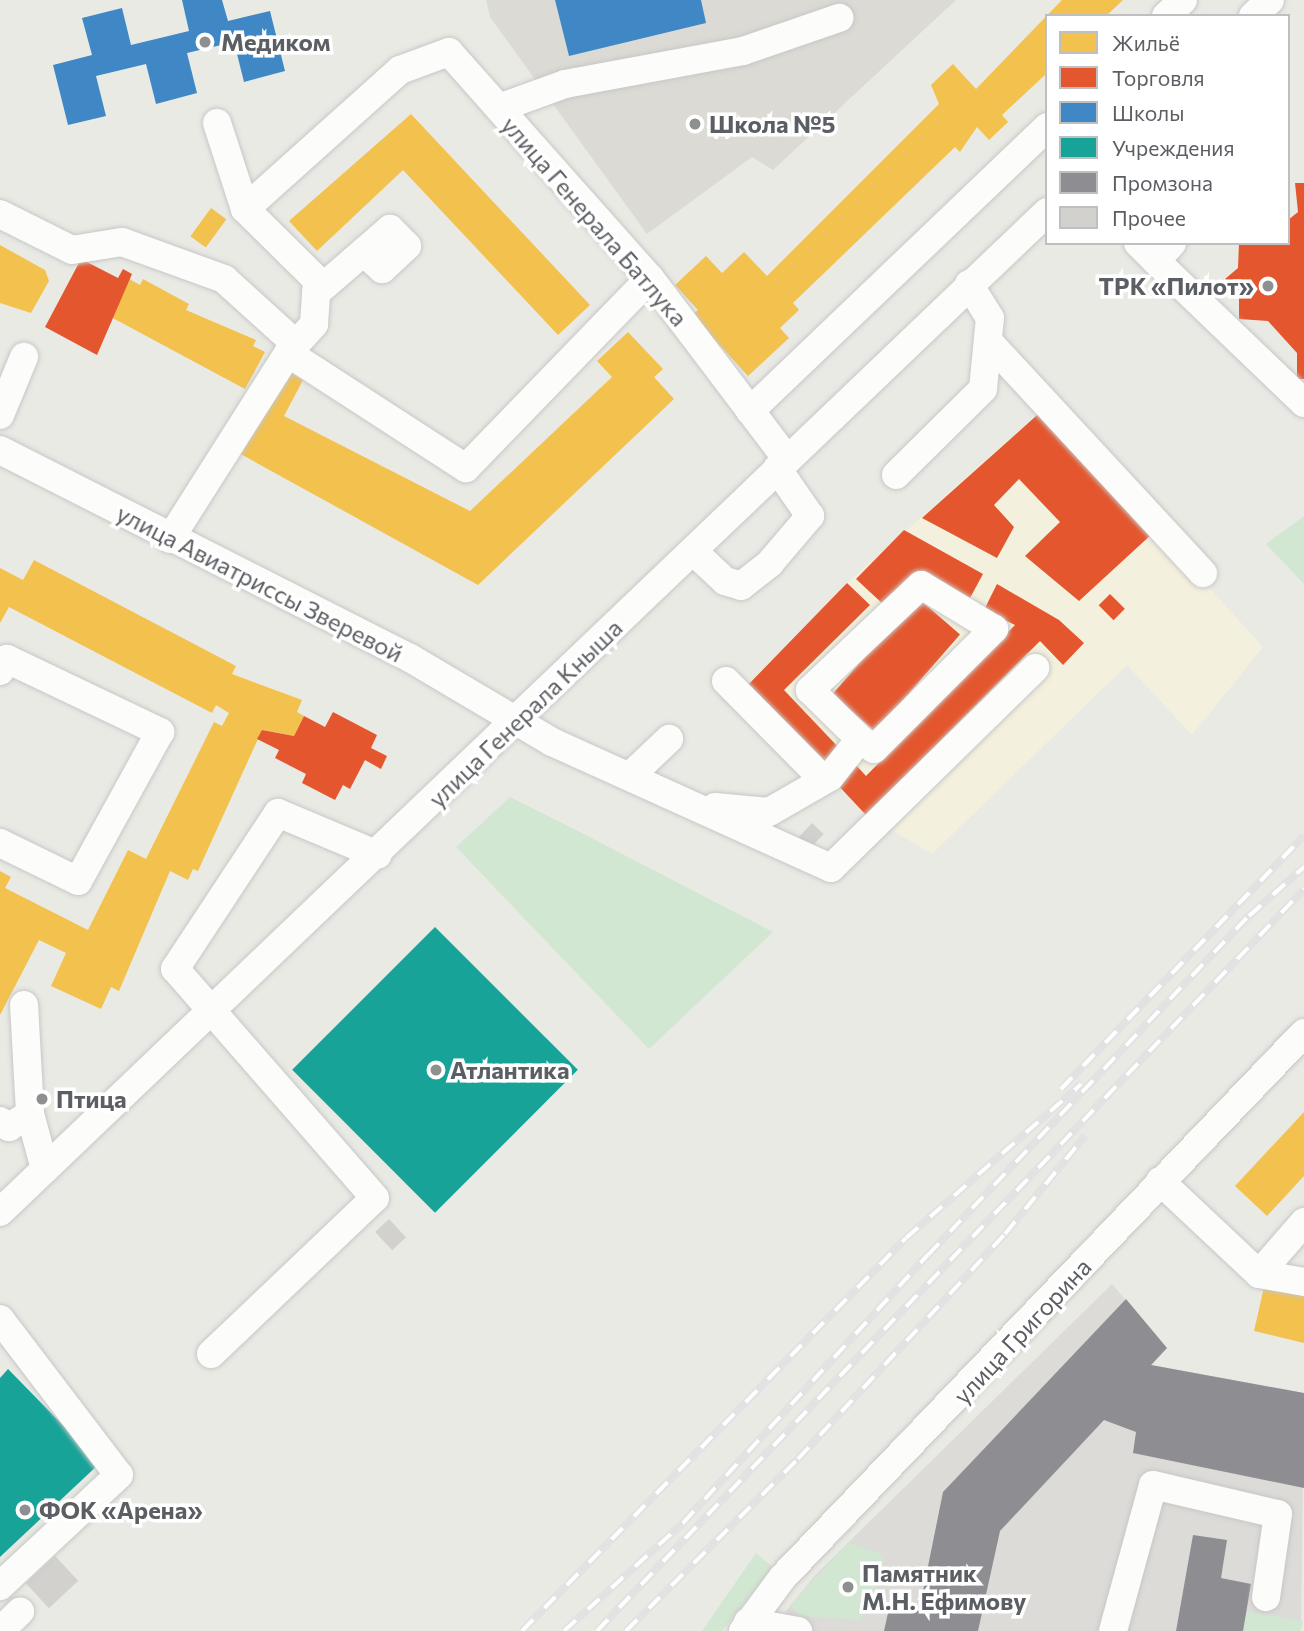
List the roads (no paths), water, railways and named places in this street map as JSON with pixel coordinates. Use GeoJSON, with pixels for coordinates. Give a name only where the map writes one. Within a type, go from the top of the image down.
{"type":"FeatureCollection","features":[{"type":"Feature","properties":{"kind":"street"},"geometry":{"type":"LineString","coordinates":[[1168,14],[1183,0]]}},
{"type":"Feature","properties":{"kind":"street"},"geometry":{"type":"LineString","coordinates":[[1255,14],[1270,0]]}},
{"type":"Feature","properties":{"kind":"street"},"geometry":{"type":"LineString","coordinates":[[499,108],[565,84],[743,51],[839,18]]}},
{"type":"Feature","properties":{"kind":"street","name":"улица Генерала Батлука"},"geometry":{"type":"LineString","coordinates":[[245,209],[400,70],[448,45],[499,108],[650,278],[750,411],[810,516],[770,563],[741,586],[725,581],[693,551]]}},
{"type":"Feature","properties":{"kind":"street"},"geometry":{"type":"LineString","coordinates":[[170,539],[292,349],[314,324],[317,280],[245,209],[217,123]]}},
{"type":"Feature","properties":{"kind":"street"},"geometry":{"type":"LineString","coordinates":[[750,411],[1045,129]]}},
{"type":"Feature","properties":{"kind":"street"},"geometry":{"type":"LineString","coordinates":[[0,214],[72,250],[122,242],[224,279],[292,349],[466,468],[650,278]]}},
{"type":"Feature","properties":{"kind":"street","name":"улица Генерала Кныша"},"geometry":{"type":"LineString","coordinates":[[0,1212],[518,722],[782,464],[1045,214]]}},
{"type":"Feature","properties":{"kind":"street"},"geometry":{"type":"LineString","coordinates":[[1155,249],[1304,403]]}},
{"type":"Feature","properties":{"kind":"street"},"geometry":{"type":"LineString","coordinates":[[316,293],[364,252]]}},
{"type":"Feature","properties":{"kind":"street"},"geometry":{"type":"LineString","coordinates":[[896,475],[982,389],[990,318],[969,284]]}},
{"type":"Feature","properties":{"kind":"street"},"geometry":{"type":"LineString","coordinates":[[989,342],[1203,573]]}},
{"type":"Feature","properties":{"kind":"street"},"geometry":{"type":"LineString","coordinates":[[0,415],[24,357]]}},
{"type":"Feature","properties":{"kind":"street","name":"улица Авиатриссы Зверевой"},"geometry":{"type":"LineString","coordinates":[[0,450],[170,539],[410,658],[518,722],[831,868],[1035,668]]}},
{"type":"Feature","properties":{"kind":"street"},"geometry":{"type":"LineString","coordinates":[[921,585],[994,629],[874,750],[860,739],[810,690],[921,585]]}},
{"type":"Feature","properties":{"kind":"street"},"geometry":{"type":"LineString","coordinates":[[0,671],[7,659],[160,732],[78,881],[0,843]]}},
{"type":"Feature","properties":{"kind":"street"},"geometry":{"type":"LineString","coordinates":[[726,681],[824,780]]}},
{"type":"Feature","properties":{"kind":"street"},"geometry":{"type":"LineString","coordinates":[[630,776],[668,739]]}},
{"type":"Feature","properties":{"kind":"street"},"geometry":{"type":"LineString","coordinates":[[695,805],[769,812],[824,780],[860,739]]}},
{"type":"Feature","properties":{"kind":"street"},"geometry":{"type":"LineString","coordinates":[[211,1354],[374,1198],[214,1010],[175,969],[278,813],[378,855]]}},
{"type":"Feature","properties":{"kind":"street"},"geometry":{"type":"LineString","coordinates":[[24,1005],[30,1114],[45,1169]]}},
{"type":"Feature","properties":{"kind":"street","name":"улица Григорина"},"geometry":{"type":"LineString","coordinates":[[746,1626],[783,1577],[956,1402],[1160,1181],[1304,1033]]}},
{"type":"Feature","properties":{"kind":"street"},"geometry":{"type":"LineString","coordinates":[[0,1121],[9,1127],[30,1114]]}},
{"type":"Feature","properties":{"kind":"street"},"geometry":{"type":"LineString","coordinates":[[1160,1181],[1259,1274],[1304,1282]]}},
{"type":"Feature","properties":{"kind":"street"},"geometry":{"type":"LineString","coordinates":[[1259,1274],[1304,1222]]}},
{"type":"Feature","properties":{"kind":"street"},"geometry":{"type":"LineString","coordinates":[[0,1319],[119,1475],[0,1586]]}},
{"type":"Feature","properties":{"kind":"street"},"geometry":{"type":"LineString","coordinates":[[1113,1631],[1153,1485],[1278,1514],[1266,1597]]}},
{"type":"Feature","properties":{"kind":"street"},"geometry":{"type":"LineString","coordinates":[[746,1626],[798,1631]]}},
{"type":"Feature","properties":{"kind":"railway"},"geometry":{"type":"LineString","coordinates":[[1061,1089],[1304,836]]}},
{"type":"Feature","properties":{"kind":"railway"},"geometry":{"type":"LineString","coordinates":[[564,1631],[683,1523],[928,1255],[1249,916],[1304,867]]}},
{"type":"Feature","properties":{"kind":"railway"},"geometry":{"type":"LineString","coordinates":[[597,1631],[1304,889]]}},
{"type":"Feature","properties":{"kind":"railway"},"geometry":{"type":"LineString","coordinates":[[522,1631],[906,1238],[1081,1084]]}},
{"type":"Feature","properties":{"kind":"railway"},"geometry":{"type":"LineString","coordinates":[[626,1631],[798,1459],[1005,1234],[1085,1136]]}},
{"type":"Feature","properties":{"kind":"place","name":"Медиком"},"geometry":{"type":"Point","coordinates":[205,42]}},
{"type":"Feature","properties":{"kind":"place","name":"Школа №5"},"geometry":{"type":"Point","coordinates":[695,124]}},
{"type":"Feature","properties":{"kind":"place","name":"ТРК «Пилот»"},"geometry":{"type":"Point","coordinates":[1268,286]}},
{"type":"Feature","properties":{"kind":"place","name":"Атлантика"},"geometry":{"type":"Point","coordinates":[436,1070]}},
{"type":"Feature","properties":{"kind":"place","name":"Птица"},"geometry":{"type":"Point","coordinates":[42,1099]}},
{"type":"Feature","properties":{"kind":"place","name":"ФОК «Арена»"},"geometry":{"type":"Point","coordinates":[25,1510]}},
{"type":"Feature","properties":{"kind":"place","name":"Памятник М.Н. Ефимову"},"geometry":{"type":"Point","coordinates":[848,1587]}}]}
